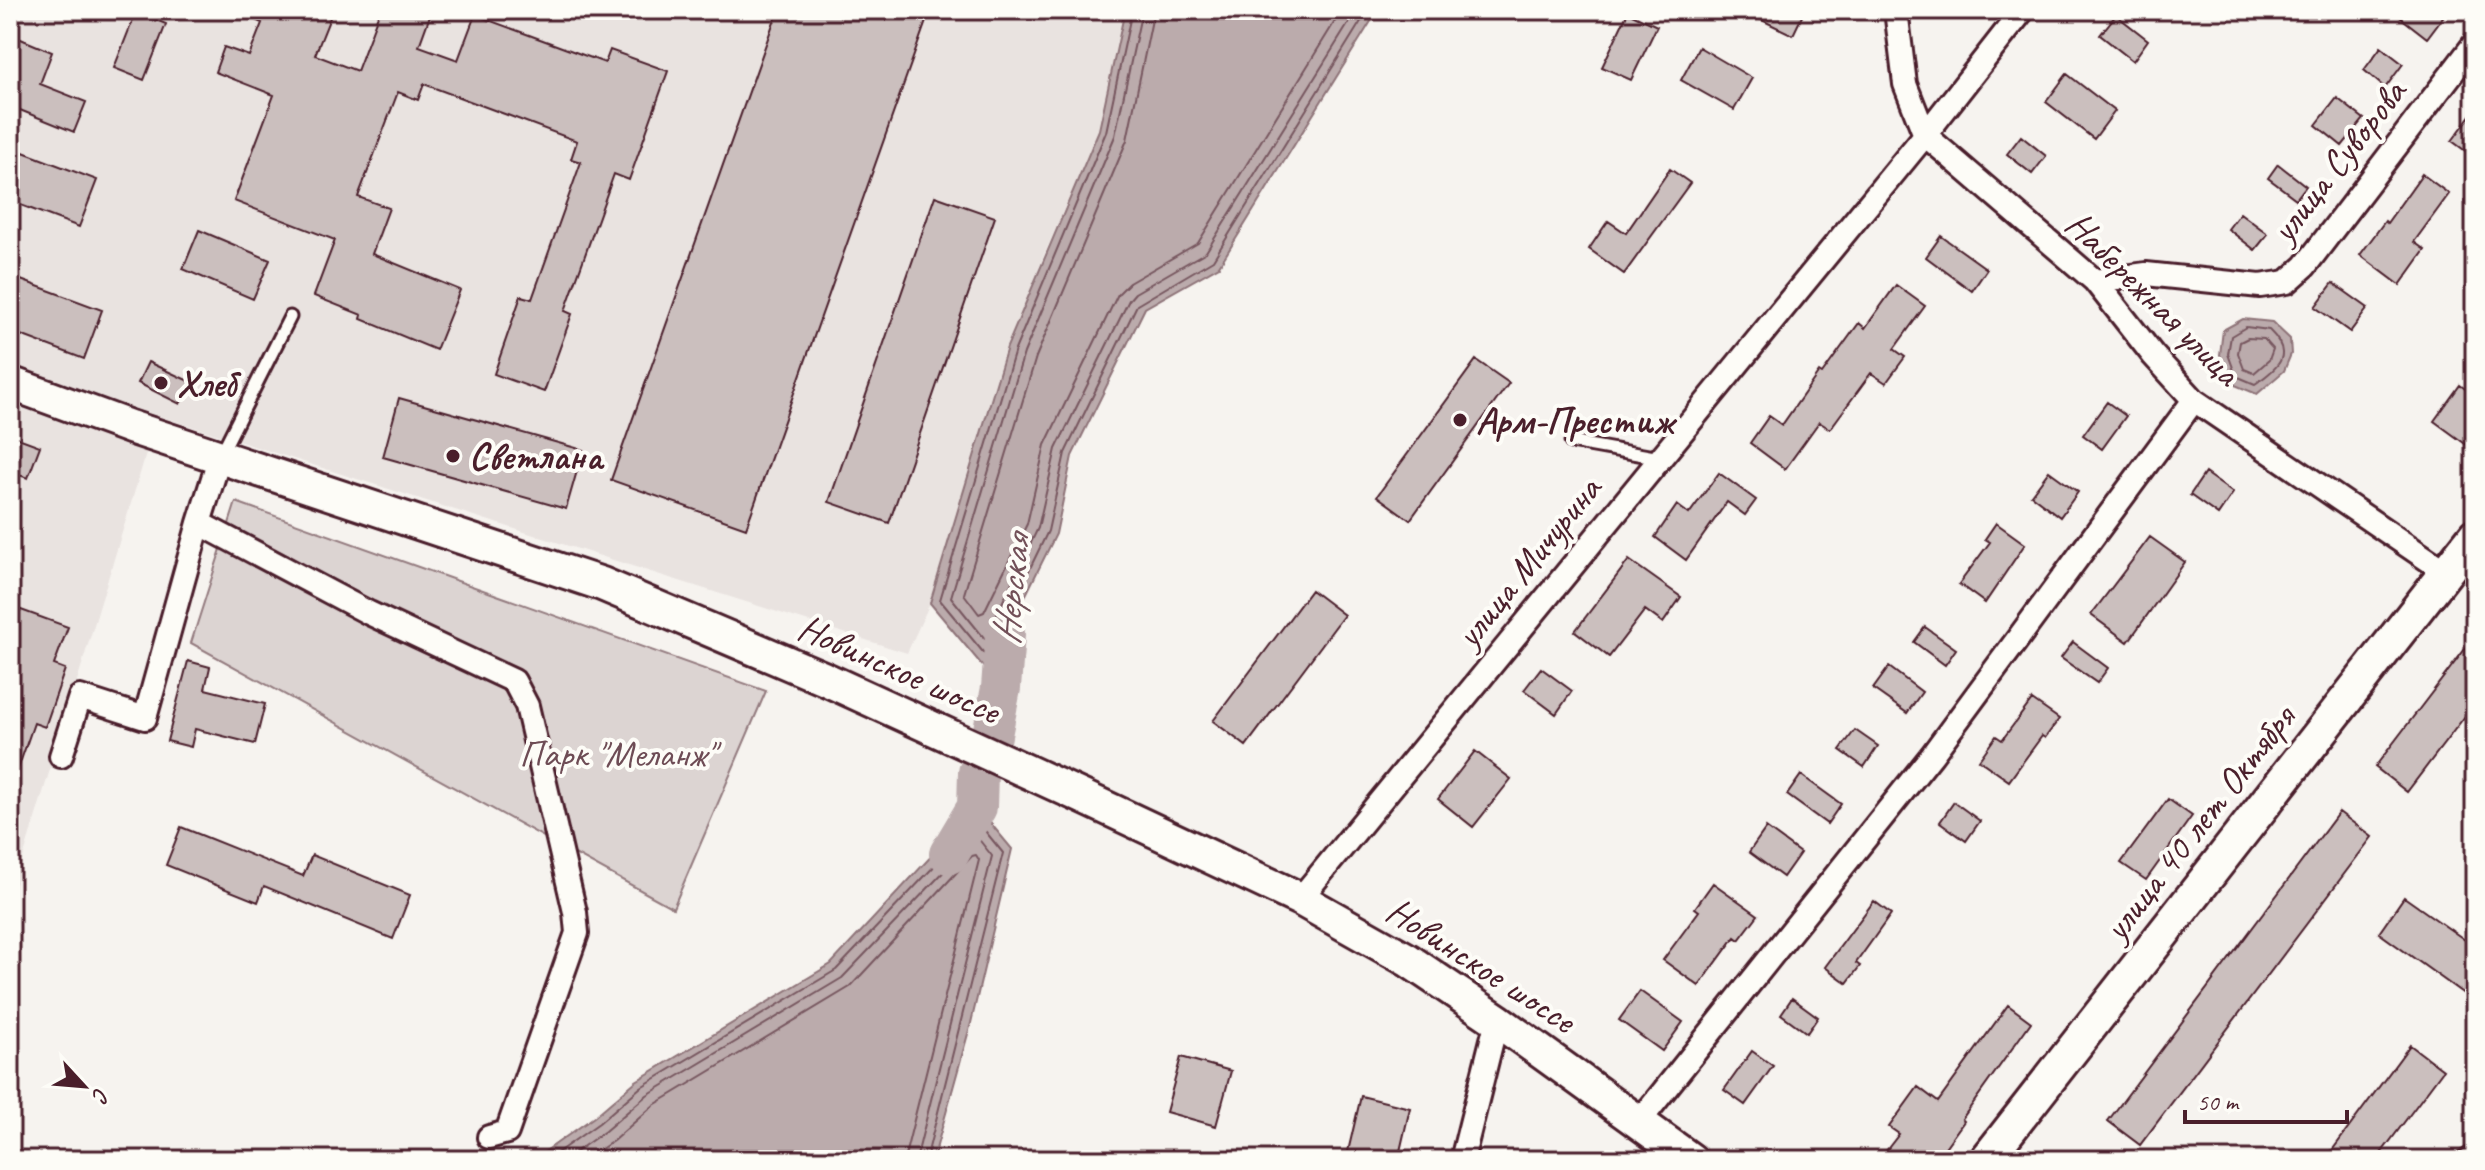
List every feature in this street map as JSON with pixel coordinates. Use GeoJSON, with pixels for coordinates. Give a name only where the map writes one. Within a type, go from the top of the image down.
{"type":"FeatureCollection","features":[{"type":"Feature","properties":{"kind":"street","name":"Набережная улица"},"geometry":{"type":"LineString","coordinates":[[1896,10],[1905,84],[1925,135],[2095,281],[2153,355],[2194,400],[2446,572]]}},
{"type":"Feature","properties":{"kind":"street","name":"улица Мичурина"},"geometry":{"type":"LineString","coordinates":[[1300,899],[1925,135],[2023,10]]}},
{"type":"Feature","properties":{"kind":"street","name":"улица Суворова"},"geometry":{"type":"LineString","coordinates":[[2095,281],[2146,274],[2260,286],[2287,282],[2305,266],[2475,43]]}},
{"type":"Feature","properties":{"kind":"street","name":"Новинское шоссе"},"geometry":{"type":"LineString","coordinates":[[10,383],[602,584],[687,618],[1083,797],[1300,899],[1408,960],[1691,1160]]}},
{"type":"Feature","properties":{"kind":"street"},"geometry":{"type":"LineString","coordinates":[[1639,1122],[1932,755],[2194,400]]}},
{"type":"Feature","properties":{"kind":"street"},"geometry":{"type":"LineString","coordinates":[[61,756],[80,697],[145,718],[220,456]]}},
{"type":"Feature","properties":{"kind":"street"},"geometry":{"type":"LineString","coordinates":[[199,523],[369,613],[514,681],[527,706],[575,912],[577,933],[507,1132],[489,1137]]}},
{"type":"Feature","properties":{"kind":"street","name":"улица 40 лет Октября"},"geometry":{"type":"LineString","coordinates":[[1986,1160],[2475,535]]}},
{"type":"Feature","properties":{"kind":"street"},"geometry":{"type":"LineString","coordinates":[[1462,1160],[1497,1020]]}},
{"type":"Feature","properties":{"kind":"lane"},"geometry":{"type":"LineString","coordinates":[[220,456],[290,317]]}},
{"type":"Feature","properties":{"kind":"lane"},"geometry":{"type":"LineString","coordinates":[[1571,442],[1660,458]]}},
{"type":"Feature","properties":{"kind":"lane"},"geometry":{"type":"LineString","coordinates":[[2460,1160],[2475,1150]]}},
{"type":"Feature","properties":{"kind":"shaded area"},"geometry":{"type":"Polygon","coordinates":[[[18,10],[1125,10],[1099,130],[1044,255],[986,415],[930,603],[907,653],[98,397],[10,364],[10,31],[18,10]]]}},
{"type":"Feature","properties":{"kind":"shaded area"},"geometry":{"type":"Polygon","coordinates":[[[10,395],[149,444],[10,901],[10,395]]]}},
{"type":"Feature","properties":{"kind":"green space","name":"Парк \"Меланж\""},"geometry":{"type":"Polygon","coordinates":[[[236,502],[766,691],[673,908],[191,643],[236,502]]]}},
{"type":"Feature","properties":{"kind":"water"},"geometry":{"type":"Polygon","coordinates":[[[1125,10],[1378,10],[1219,266],[1145,308],[1072,456],[1056,534],[1008,631],[1001,688],[930,603],[1007,347],[1099,130],[1125,10]]]}},
{"type":"Feature","properties":{"kind":"water"},"geometry":{"type":"Polygon","coordinates":[[[2243,319],[2272,322],[2290,339],[2291,354],[2284,371],[2257,394],[2230,383],[2220,355],[2223,330],[2243,319]]]}},
{"type":"Feature","properties":{"kind":"water"},"geometry":{"type":"Polygon","coordinates":[[[977,807],[1012,849],[971,1023],[933,1160],[539,1160],[540,1155],[594,1117],[636,1081],[831,964],[977,807]]]}},
{"type":"Feature","properties":{"kind":"building"},"geometry":{"type":"Polygon","coordinates":[[[233,10],[333,10],[315,55],[357,71],[380,10],[432,10],[419,46],[458,60],[475,15],[605,63],[610,50],[668,71],[629,180],[614,174],[565,311],[572,314],[544,392],[494,374],[521,296],[532,299],[581,162],[571,159],[577,141],[424,84],[418,100],[398,92],[358,197],[389,208],[372,254],[460,290],[436,350],[314,296],[335,240],[234,201],[274,95],[215,72],[224,47],[249,56],[262,23],[233,10]]]}},
{"type":"Feature","properties":{"kind":"building"},"geometry":{"type":"Polygon","coordinates":[[[778,10],[930,10],[746,528],[611,480],[778,10]]]}},
{"type":"Feature","properties":{"kind":"building"},"geometry":{"type":"Polygon","coordinates":[[[1741,10],[1805,10],[1793,35],[1741,10]]]}},
{"type":"Feature","properties":{"kind":"building"},"geometry":{"type":"Polygon","coordinates":[[[2391,10],[2448,10],[2427,38],[2391,10]]]}},
{"type":"Feature","properties":{"kind":"building"},"geometry":{"type":"Polygon","coordinates":[[[136,12],[166,24],[144,80],[114,68],[136,12]]]}},
{"type":"Feature","properties":{"kind":"building"},"geometry":{"type":"Polygon","coordinates":[[[1628,12],[1657,26],[1631,80],[1602,67],[1628,12]]]}},
{"type":"Feature","properties":{"kind":"building"},"geometry":{"type":"Polygon","coordinates":[[[2116,15],[2148,40],[2133,61],[2100,35],[2116,15]]]}},
{"type":"Feature","properties":{"kind":"building"},"geometry":{"type":"Polygon","coordinates":[[[16,37],[52,52],[40,84],[86,102],[74,132],[10,106],[10,53],[16,37]]]}},
{"type":"Feature","properties":{"kind":"building"},"geometry":{"type":"Polygon","coordinates":[[[1699,47],[1752,78],[1734,110],[1681,80],[1699,47]]]}},
{"type":"Feature","properties":{"kind":"building"},"geometry":{"type":"Polygon","coordinates":[[[2381,47],[2403,64],[2385,88],[2364,70],[2381,47]]]}},
{"type":"Feature","properties":{"kind":"building"},"geometry":{"type":"Polygon","coordinates":[[[2067,74],[2115,111],[2094,139],[2046,102],[2067,74]]]}},
{"type":"Feature","properties":{"kind":"building"},"geometry":{"type":"Polygon","coordinates":[[[2337,98],[2364,119],[2342,146],[2316,125],[2337,98]]]}},
{"type":"Feature","properties":{"kind":"building"},"geometry":{"type":"Polygon","coordinates":[[[2475,110],[2475,158],[2452,141],[2475,110]]]}},
{"type":"Feature","properties":{"kind":"building"},"geometry":{"type":"Polygon","coordinates":[[[2021,136],[2046,156],[2032,174],[2007,154],[2021,136]]]}},
{"type":"Feature","properties":{"kind":"building"},"geometry":{"type":"Polygon","coordinates":[[[10,147],[97,180],[79,227],[10,201],[10,147]]]}},
{"type":"Feature","properties":{"kind":"building"},"geometry":{"type":"Polygon","coordinates":[[[2278,164],[2306,186],[2296,199],[2268,178],[2278,164]]]}},
{"type":"Feature","properties":{"kind":"building"},"geometry":{"type":"Polygon","coordinates":[[[1670,169],[1690,183],[1624,274],[1589,249],[1608,221],[1626,233],[1670,169]]]}},
{"type":"Feature","properties":{"kind":"building"},"geometry":{"type":"Polygon","coordinates":[[[2422,174],[2449,194],[2414,242],[2425,250],[2400,285],[2360,255],[2422,174]]]}},
{"type":"Feature","properties":{"kind":"building"},"geometry":{"type":"Polygon","coordinates":[[[935,196],[995,217],[889,523],[829,502],[935,196]]]}},
{"type":"Feature","properties":{"kind":"building"},"geometry":{"type":"Polygon","coordinates":[[[2240,213],[2268,234],[2255,250],[2228,229],[2240,213]]]}},
{"type":"Feature","properties":{"kind":"building"},"geometry":{"type":"Polygon","coordinates":[[[199,230],[270,260],[253,299],[183,269],[199,230]]]}},
{"type":"Feature","properties":{"kind":"building"},"geometry":{"type":"Polygon","coordinates":[[[1941,236],[1987,269],[1972,291],[1926,257],[1941,236]]]}},
{"type":"Feature","properties":{"kind":"building"},"geometry":{"type":"Polygon","coordinates":[[[10,276],[102,310],[84,359],[10,331],[10,276]]]}},
{"type":"Feature","properties":{"kind":"building"},"geometry":{"type":"Polygon","coordinates":[[[2333,283],[2368,308],[2350,332],[2315,307],[2333,283]]]}},
{"type":"Feature","properties":{"kind":"building"},"geometry":{"type":"Polygon","coordinates":[[[1896,285],[1925,306],[1894,349],[1905,357],[1886,383],[1871,373],[1830,429],[1819,422],[1785,469],[1750,443],[1769,416],[1782,425],[1819,372],[1822,374],[1859,323],[1865,328],[1896,285]]]}},
{"type":"Feature","properties":{"kind":"building"},"geometry":{"type":"Polygon","coordinates":[[[1476,360],[1509,383],[1410,520],[1377,496],[1476,360]]]}},
{"type":"Feature","properties":{"kind":"building"},"geometry":{"type":"Polygon","coordinates":[[[148,362],[191,382],[180,404],[138,383],[148,362]]]}},
{"type":"Feature","properties":{"kind":"building"},"geometry":{"type":"Polygon","coordinates":[[[2460,385],[2475,396],[2475,451],[2434,421],[2460,385]]]}},
{"type":"Feature","properties":{"kind":"building"},"geometry":{"type":"Polygon","coordinates":[[[399,398],[583,450],[566,509],[383,457],[399,398]]]}},
{"type":"Feature","properties":{"kind":"building"},"geometry":{"type":"Polygon","coordinates":[[[2107,402],[2126,416],[2102,449],[2083,435],[2107,402]]]}},
{"type":"Feature","properties":{"kind":"building"},"geometry":{"type":"Polygon","coordinates":[[[10,435],[40,446],[28,478],[10,472],[10,435]]]}},
{"type":"Feature","properties":{"kind":"building"},"geometry":{"type":"Polygon","coordinates":[[[2049,471],[2078,492],[2060,517],[2031,495],[2049,471]]]}},
{"type":"Feature","properties":{"kind":"building"},"geometry":{"type":"Polygon","coordinates":[[[1719,473],[1756,500],[1745,515],[1727,502],[1686,560],[1655,537],[1677,505],[1689,514],[1719,473]]]}},
{"type":"Feature","properties":{"kind":"building"},"geometry":{"type":"Polygon","coordinates":[[[2205,473],[2233,493],[2218,515],[2190,495],[2205,473]]]}},
{"type":"Feature","properties":{"kind":"building"},"geometry":{"type":"Polygon","coordinates":[[[1996,523],[2025,544],[1985,603],[1959,584],[1990,542],[1985,539],[1996,523]]]}},
{"type":"Feature","properties":{"kind":"building"},"geometry":{"type":"Polygon","coordinates":[[[2150,537],[2185,562],[2128,642],[2091,615],[2150,537]]]}},
{"type":"Feature","properties":{"kind":"building"},"geometry":{"type":"Polygon","coordinates":[[[1629,560],[1681,597],[1663,623],[1645,610],[1609,657],[1575,631],[1629,560]]]}},
{"type":"Feature","properties":{"kind":"building"},"geometry":{"type":"Polygon","coordinates":[[[1311,590],[1344,615],[1246,746],[1213,721],[1311,590]]]}},
{"type":"Feature","properties":{"kind":"building"},"geometry":{"type":"Polygon","coordinates":[[[10,606],[68,627],[54,665],[65,669],[45,727],[34,723],[13,783],[10,782],[10,606]]]}},
{"type":"Feature","properties":{"kind":"building"},"geometry":{"type":"Polygon","coordinates":[[[1925,627],[1956,649],[1945,665],[1914,642],[1925,627]]]}},
{"type":"Feature","properties":{"kind":"building"},"geometry":{"type":"Polygon","coordinates":[[[2475,636],[2475,703],[2407,792],[2375,767],[2475,636]]]}},
{"type":"Feature","properties":{"kind":"building"},"geometry":{"type":"Polygon","coordinates":[[[2073,642],[2108,668],[2097,683],[2061,658],[2073,642]]]}},
{"type":"Feature","properties":{"kind":"building"},"geometry":{"type":"Polygon","coordinates":[[[188,661],[210,667],[205,689],[265,704],[255,744],[195,729],[191,747],[167,741],[188,661]]]}},
{"type":"Feature","properties":{"kind":"building"},"geometry":{"type":"Polygon","coordinates":[[[1889,667],[1922,692],[1907,713],[1873,689],[1889,667]]]}},
{"type":"Feature","properties":{"kind":"building"},"geometry":{"type":"Polygon","coordinates":[[[1541,668],[1572,691],[1556,714],[1524,690],[1541,668]]]}},
{"type":"Feature","properties":{"kind":"building"},"geometry":{"type":"Polygon","coordinates":[[[2032,700],[2059,719],[2045,738],[2042,736],[2009,781],[1979,760],[1996,736],[2002,740],[2032,700]]]}},
{"type":"Feature","properties":{"kind":"building"},"geometry":{"type":"Polygon","coordinates":[[[1855,730],[1878,746],[1864,767],[1840,750],[1855,730]]]}},
{"type":"Feature","properties":{"kind":"building"},"geometry":{"type":"Polygon","coordinates":[[[1475,751],[1511,779],[1473,827],[1438,799],[1475,751]]]}},
{"type":"Feature","properties":{"kind":"building"},"geometry":{"type":"Polygon","coordinates":[[[1801,775],[1841,804],[1827,824],[1787,795],[1801,775]]]}},
{"type":"Feature","properties":{"kind":"building"},"geometry":{"type":"Polygon","coordinates":[[[2168,799],[2192,816],[2146,880],[2121,863],[2168,799]]]}},
{"type":"Feature","properties":{"kind":"building"},"geometry":{"type":"Polygon","coordinates":[[[1954,802],[1980,821],[1966,841],[1940,822],[1954,802]]]}},
{"type":"Feature","properties":{"kind":"building"},"geometry":{"type":"Polygon","coordinates":[[[2339,812],[2372,837],[2140,1145],[2108,1121],[2339,812]]]}},
{"type":"Feature","properties":{"kind":"building"},"geometry":{"type":"Polygon","coordinates":[[[181,827],[303,876],[312,855],[410,895],[393,939],[264,886],[258,902],[166,865],[181,827]]]}},
{"type":"Feature","properties":{"kind":"building"},"geometry":{"type":"Polygon","coordinates":[[[1766,828],[1800,853],[1783,877],[1749,852],[1766,828]]]}},
{"type":"Feature","properties":{"kind":"building"},"geometry":{"type":"Polygon","coordinates":[[[1713,883],[1758,915],[1739,940],[1735,937],[1699,986],[1663,960],[1699,911],[1695,908],[1713,883]]]}},
{"type":"Feature","properties":{"kind":"building"},"geometry":{"type":"Polygon","coordinates":[[[2404,897],[2475,947],[2475,1002],[2379,933],[2404,897]]]}},
{"type":"Feature","properties":{"kind":"building"},"geometry":{"type":"Polygon","coordinates":[[[1874,901],[1891,914],[1856,963],[1860,966],[1847,983],[1825,967],[1874,901]]]}},
{"type":"Feature","properties":{"kind":"building"},"geometry":{"type":"Polygon","coordinates":[[[1640,991],[1683,1022],[1662,1051],[1619,1020],[1640,991]]]}},
{"type":"Feature","properties":{"kind":"building"},"geometry":{"type":"Polygon","coordinates":[[[1792,998],[1818,1017],[1807,1033],[1781,1014],[1792,998]]]}},
{"type":"Feature","properties":{"kind":"building"},"geometry":{"type":"Polygon","coordinates":[[[2008,1005],[2031,1022],[1936,1160],[1879,1160],[1899,1134],[1889,1127],[1918,1087],[1938,1102],[2008,1005]]]}},
{"type":"Feature","properties":{"kind":"building"},"geometry":{"type":"Polygon","coordinates":[[[2410,1045],[2443,1070],[2376,1160],[2325,1160],[2410,1045]]]}},
{"type":"Feature","properties":{"kind":"building"},"geometry":{"type":"Polygon","coordinates":[[[1752,1051],[1773,1066],[1745,1105],[1724,1090],[1752,1051]]]}},
{"type":"Feature","properties":{"kind":"building"},"geometry":{"type":"Polygon","coordinates":[[[1181,1057],[1231,1071],[1216,1126],[1166,1112],[1181,1057]]]}},
{"type":"Feature","properties":{"kind":"building"},"geometry":{"type":"Polygon","coordinates":[[[1361,1096],[1410,1108],[1398,1160],[1346,1160],[1361,1096]]]}},
{"type":"Feature","properties":{"kind":"waterway","name":"Нерская"},"geometry":{"type":"LineString","coordinates":[[949,854],[977,807],[978,772],[988,756],[1001,688],[1005,634]]}},
{"type":"Feature","properties":{"kind":"place","name":"Хлеб"},"geometry":{"type":"Point","coordinates":[161,383]}},
{"type":"Feature","properties":{"kind":"place","name":"Арм-Престиж"},"geometry":{"type":"Point","coordinates":[1460,420]}},
{"type":"Feature","properties":{"kind":"place","name":"Светлана"},"geometry":{"type":"Point","coordinates":[453,456]}}]}
